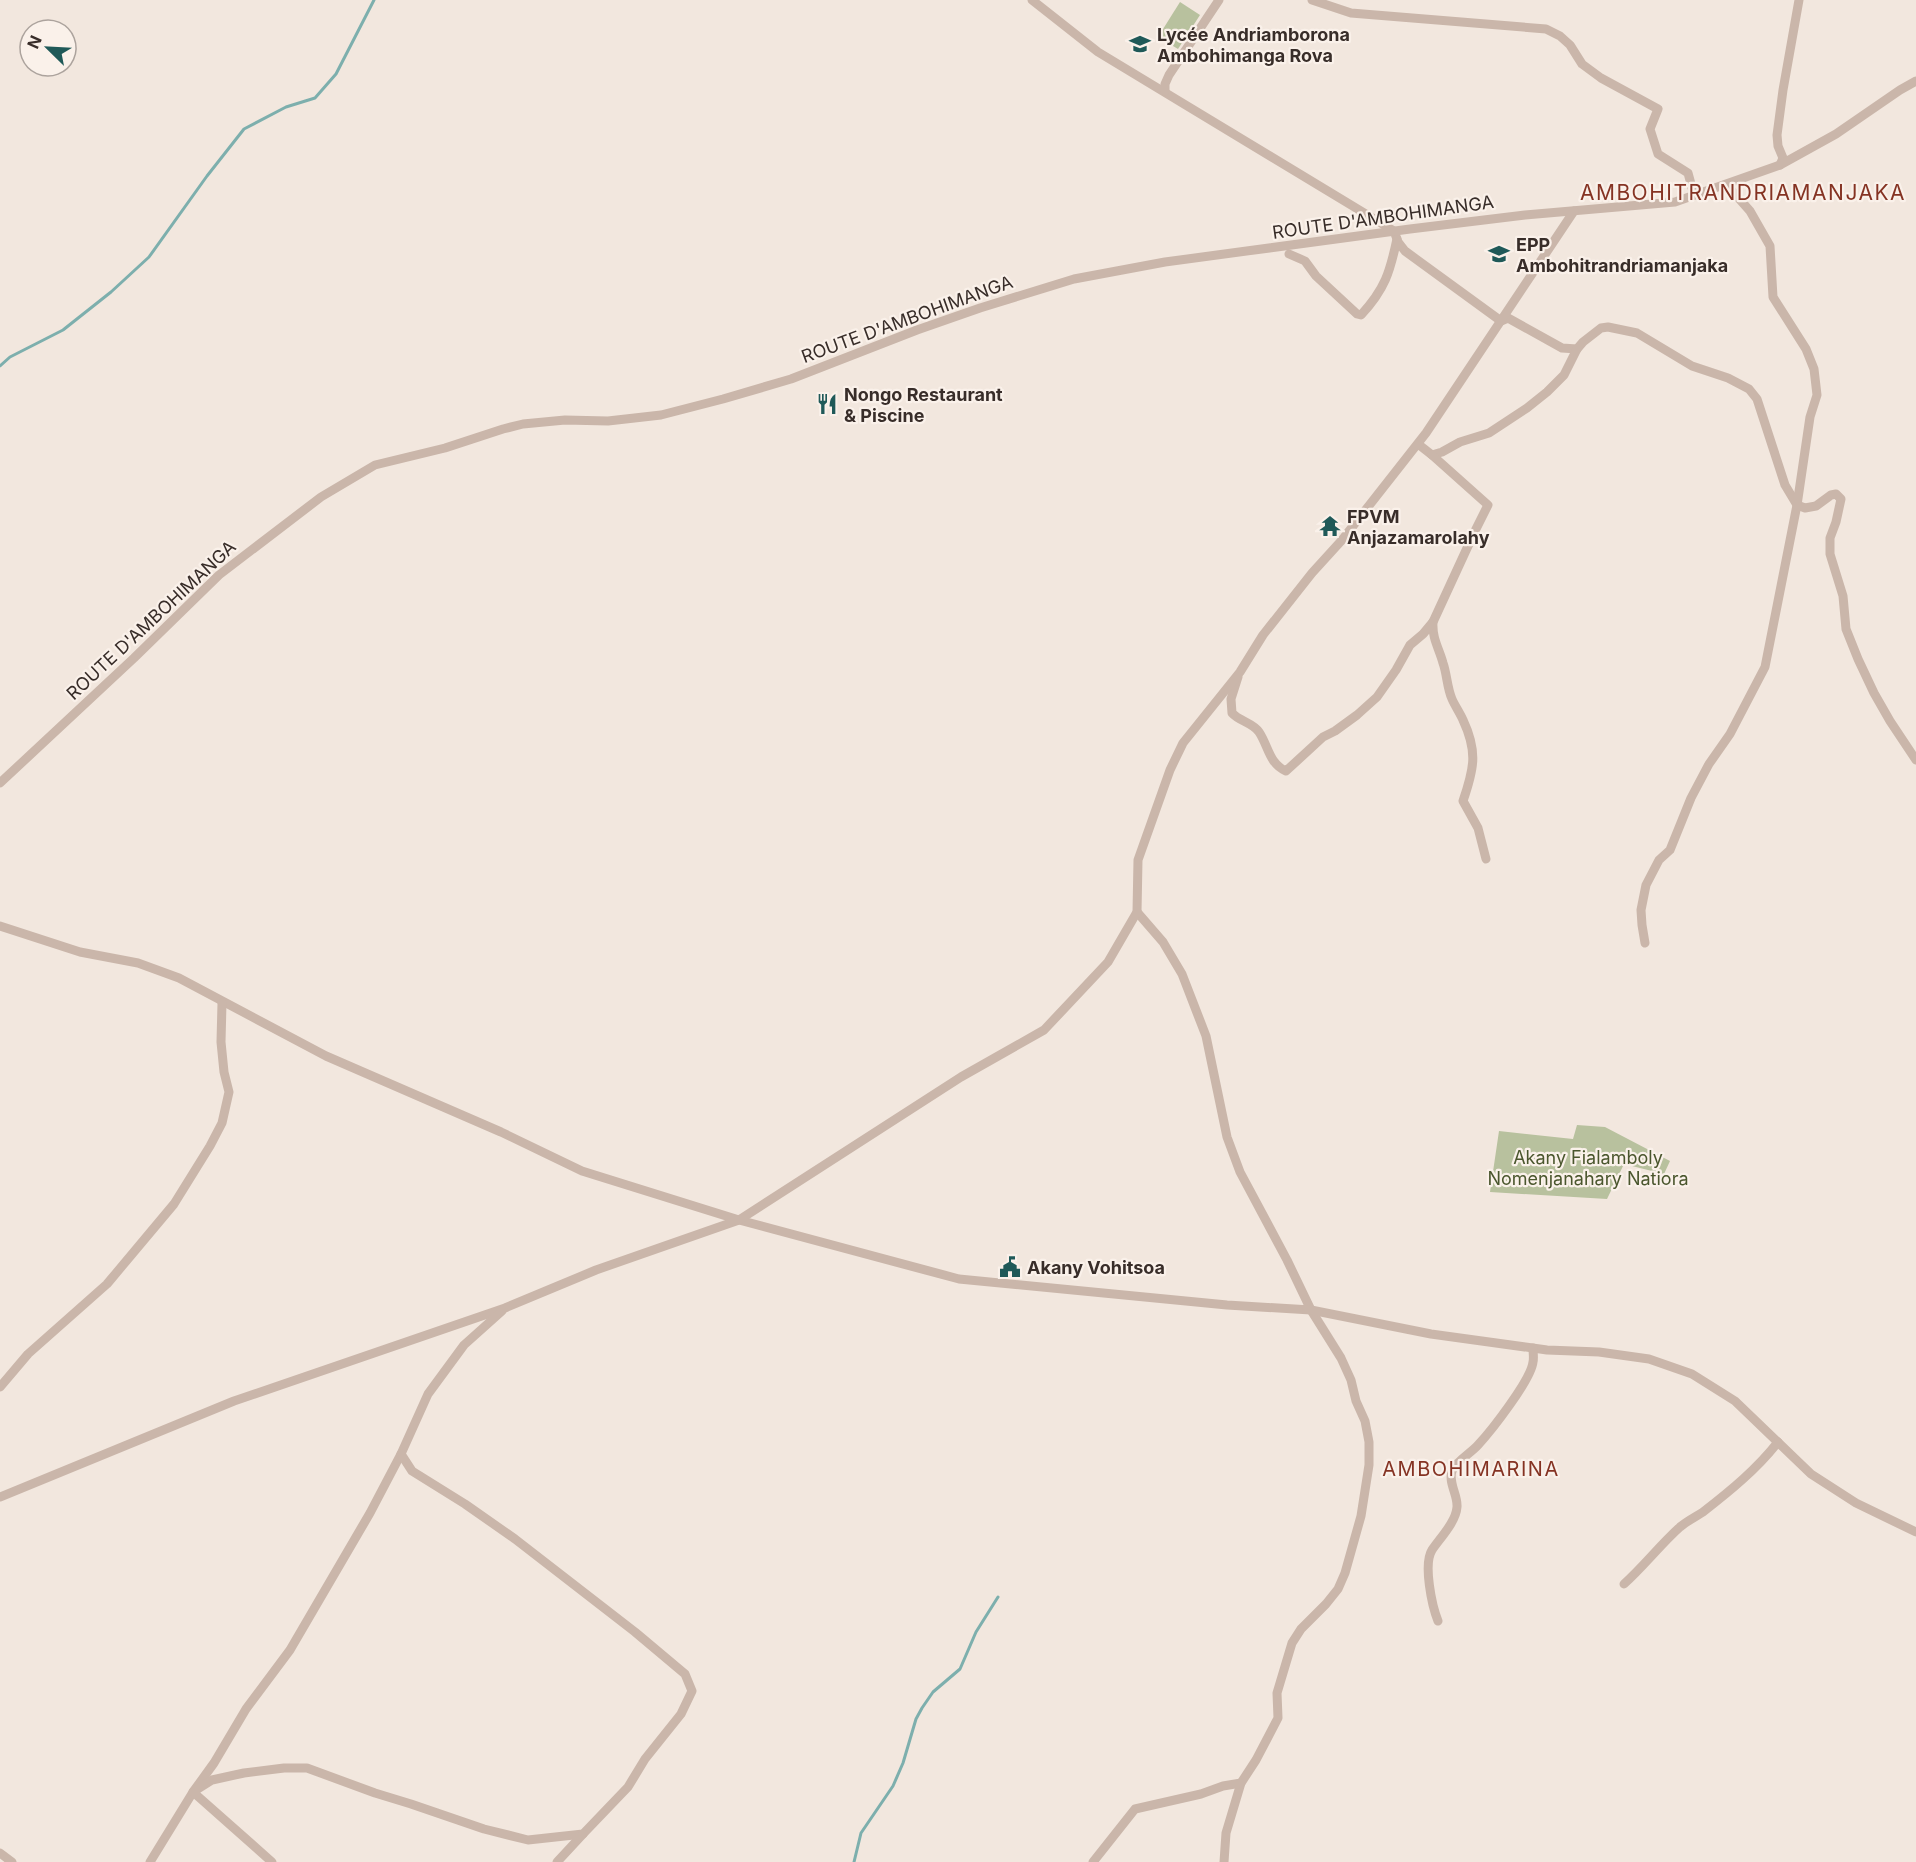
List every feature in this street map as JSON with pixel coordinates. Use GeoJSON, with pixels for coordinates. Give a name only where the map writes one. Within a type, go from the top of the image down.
{"type":"FeatureCollection","features":[{"type":"Feature","properties":{"kind":"street"},"geometry":{"type":"LineString","coordinates":[[1032,0],[1098,52],[1165,91],[1395,235],[1405,251],[1501,321]]}},
{"type":"Feature","properties":{"kind":"street"},"geometry":{"type":"LineString","coordinates":[[1165,91],[1169,75],[1219,0]]}},
{"type":"Feature","properties":{"kind":"street"},"geometry":{"type":"LineString","coordinates":[[1312,0],[1351,13],[1546,29],[1560,36],[1570,45],[1582,64],[1591,71],[1658,109],[1650,129],[1658,154],[1689,173],[1694,195]]}},
{"type":"Feature","properties":{"kind":"street"},"geometry":{"type":"LineString","coordinates":[[1780,165],[1783,158],[1778,146],[1777,135],[1799,0]]}},
{"type":"Feature","properties":{"kind":"street","name":"ROUTE D'AMBOHIMANGA"},"geometry":{"type":"LineString","coordinates":[[0,783],[219,575],[321,497],[375,465],[445,448],[524,424],[565,420],[608,421],[661,415],[723,399],[791,379],[853,353],[980,308],[1074,279],[1165,262],[1395,235],[1525,214],[1675,202],[1780,165],[1836,134],[1916,81]]}},
{"type":"Feature","properties":{"kind":"street"},"geometry":{"type":"LineString","coordinates":[[1645,943],[1641,925],[1641,910],[1646,885],[1659,860],[1670,850],[1691,798],[1708,764],[1730,734],[1765,667],[1797,505],[1810,417],[1817,395],[1814,369],[1806,349],[1773,297],[1770,246],[1750,211],[1727,185]]}},
{"type":"Feature","properties":{"kind":"street"},"geometry":{"type":"LineString","coordinates":[[0,1497],[234,1401],[504,1308],[596,1270],[739,1220],[961,1077],[1044,1030],[1108,962],[1137,912],[1138,860],[1170,770],[1183,743],[1240,672],[1263,634],[1418,444],[1575,211]]}},
{"type":"Feature","properties":{"kind":"street"},"geometry":{"type":"LineString","coordinates":[[1289,254],[1305,261],[1316,276],[1361,315],[1384,286],[1391,265],[1395,235]]}},
{"type":"Feature","properties":{"kind":"street"},"geometry":{"type":"LineString","coordinates":[[1501,321],[1508,318],[1562,348],[1577,349]]}},
{"type":"Feature","properties":{"kind":"street"},"geometry":{"type":"LineString","coordinates":[[1432,455],[1460,442],[1489,434],[1527,408],[1564,375],[1577,349],[1591,334],[1601,328],[1620,328],[1638,333],[1692,366],[1728,378],[1749,389],[1757,399],[1785,485],[1797,505],[1805,508],[1816,506],[1836,494],[1841,499],[1830,538],[1830,554],[1843,596],[1846,629],[1878,700],[1916,760]]}},
{"type":"Feature","properties":{"kind":"street"},"geometry":{"type":"LineString","coordinates":[[1240,672],[1231,699],[1232,713],[1259,732],[1270,756],[1281,769],[1286,771],[1323,737],[1357,715],[1377,697],[1410,645],[1433,622],[1488,505],[1418,444]]}},
{"type":"Feature","properties":{"kind":"street"},"geometry":{"type":"LineString","coordinates":[[1433,622],[1434,639],[1443,662],[1451,699],[1471,736],[1475,757],[1472,775],[1463,801],[1478,828],[1486,859]]}},
{"type":"Feature","properties":{"kind":"street"},"geometry":{"type":"LineString","coordinates":[[1137,912],[1163,942],[1182,974],[1206,1036],[1227,1137],[1240,1172],[1311,1310],[1352,1380],[1369,1442],[1366,1487],[1361,1516],[1345,1573],[1338,1589],[1301,1629],[1292,1643],[1277,1693],[1278,1718],[1241,1783],[1226,1833],[1224,1862]]}},
{"type":"Feature","properties":{"kind":"street"},"geometry":{"type":"LineString","coordinates":[[0,926],[80,951],[138,963],[179,978],[222,1003],[326,1056],[501,1132],[582,1171],[739,1220],[959,1279],[1227,1305],[1311,1310],[1431,1334],[1533,1348],[1599,1352],[1649,1359],[1692,1374],[1736,1401],[1811,1474],[1856,1503],[1916,1532]]}},
{"type":"Feature","properties":{"kind":"street"},"geometry":{"type":"LineString","coordinates":[[0,1387],[28,1354],[107,1284],[174,1204],[210,1146],[222,1123],[229,1092],[222,1052],[222,1003]]}},
{"type":"Feature","properties":{"kind":"street"},"geometry":{"type":"LineString","coordinates":[[153,1861],[193,1792],[214,1763],[246,1709],[290,1650],[370,1513],[401,1454],[428,1394],[464,1345],[504,1308]]}},
{"type":"Feature","properties":{"kind":"street"},"geometry":{"type":"LineString","coordinates":[[1438,1621],[1433,1610],[1427,1563],[1431,1552],[1457,1509],[1452,1471],[1476,1448],[1502,1416],[1533,1364],[1533,1348]]}},
{"type":"Feature","properties":{"kind":"street"},"geometry":{"type":"LineString","coordinates":[[1624,1584],[1682,1525],[1737,1485],[1778,1442]]}},
{"type":"Feature","properties":{"kind":"street"},"geometry":{"type":"LineString","coordinates":[[401,1454],[412,1471],[515,1539],[635,1632],[685,1674],[692,1691],[681,1714],[645,1759],[628,1787],[557,1862]]}},
{"type":"Feature","properties":{"kind":"street"},"geometry":{"type":"LineString","coordinates":[[193,1792],[212,1780],[244,1773],[284,1768],[307,1768],[484,1829],[528,1840],[583,1834]]}},
{"type":"Feature","properties":{"kind":"street"},"geometry":{"type":"LineString","coordinates":[[1093,1862],[1135,1809],[1241,1783]]}},
{"type":"Feature","properties":{"kind":"street"},"geometry":{"type":"LineString","coordinates":[[193,1792],[272,1862]]}},
{"type":"Feature","properties":{"kind":"street"},"geometry":{"type":"LineString","coordinates":[[0,1853],[12,1862]]}},
{"type":"Feature","properties":{"kind":"green space"},"geometry":{"type":"Polygon","coordinates":[[[1180,2],[1200,15],[1178,49],[1158,37],[1180,2]]]}},
{"type":"Feature","properties":{"kind":"green space","name":"Akany Fialamboly Nomenjanahary Natiora"},"geometry":{"type":"Polygon","coordinates":[[[1577,1125],[1605,1127],[1670,1161],[1664,1174],[1624,1164],[1607,1199],[1490,1192],[1499,1131],[1573,1139],[1577,1125]]]}},
{"type":"Feature","properties":{"kind":"waterway"},"geometry":{"type":"LineString","coordinates":[[0,366],[10,357],[63,330],[111,292],[149,257],[244,129],[286,107],[315,98],[336,74],[374,0]]}},
{"type":"Feature","properties":{"kind":"waterway"},"geometry":{"type":"LineString","coordinates":[[854,1862],[861,1833],[893,1786],[903,1763],[916,1719],[933,1692],[960,1669],[976,1632],[998,1597]]}},
{"type":"Feature","properties":{"kind":"place","name":"Lycée Andriamborona Ambohimanga Rova"},"geometry":{"type":"Point","coordinates":[1140,44]}},
{"type":"Feature","properties":{"kind":"place","name":"EPP Ambohitrandriamanjaka"},"geometry":{"type":"Point","coordinates":[1499,254]}},
{"type":"Feature","properties":{"kind":"place","name":"Nongo Restaurant & Piscine"},"geometry":{"type":"Point","coordinates":[827,404]}},
{"type":"Feature","properties":{"kind":"place","name":"FPVM Anjazamarolahy"},"geometry":{"type":"Point","coordinates":[1330,526]}},
{"type":"Feature","properties":{"kind":"place","name":"Akany Vohitsoa"},"geometry":{"type":"Point","coordinates":[1010,1267]}},
{"type":"Feature","properties":{"kind":"district","name":"AMBOHITRANDRIAMANJAKA"},"geometry":{"type":"Point","coordinates":[1743,192]}},
{"type":"Feature","properties":{"kind":"district","name":"AMBOHIMARINA"},"geometry":{"type":"Point","coordinates":[1471,1469]}}]}
